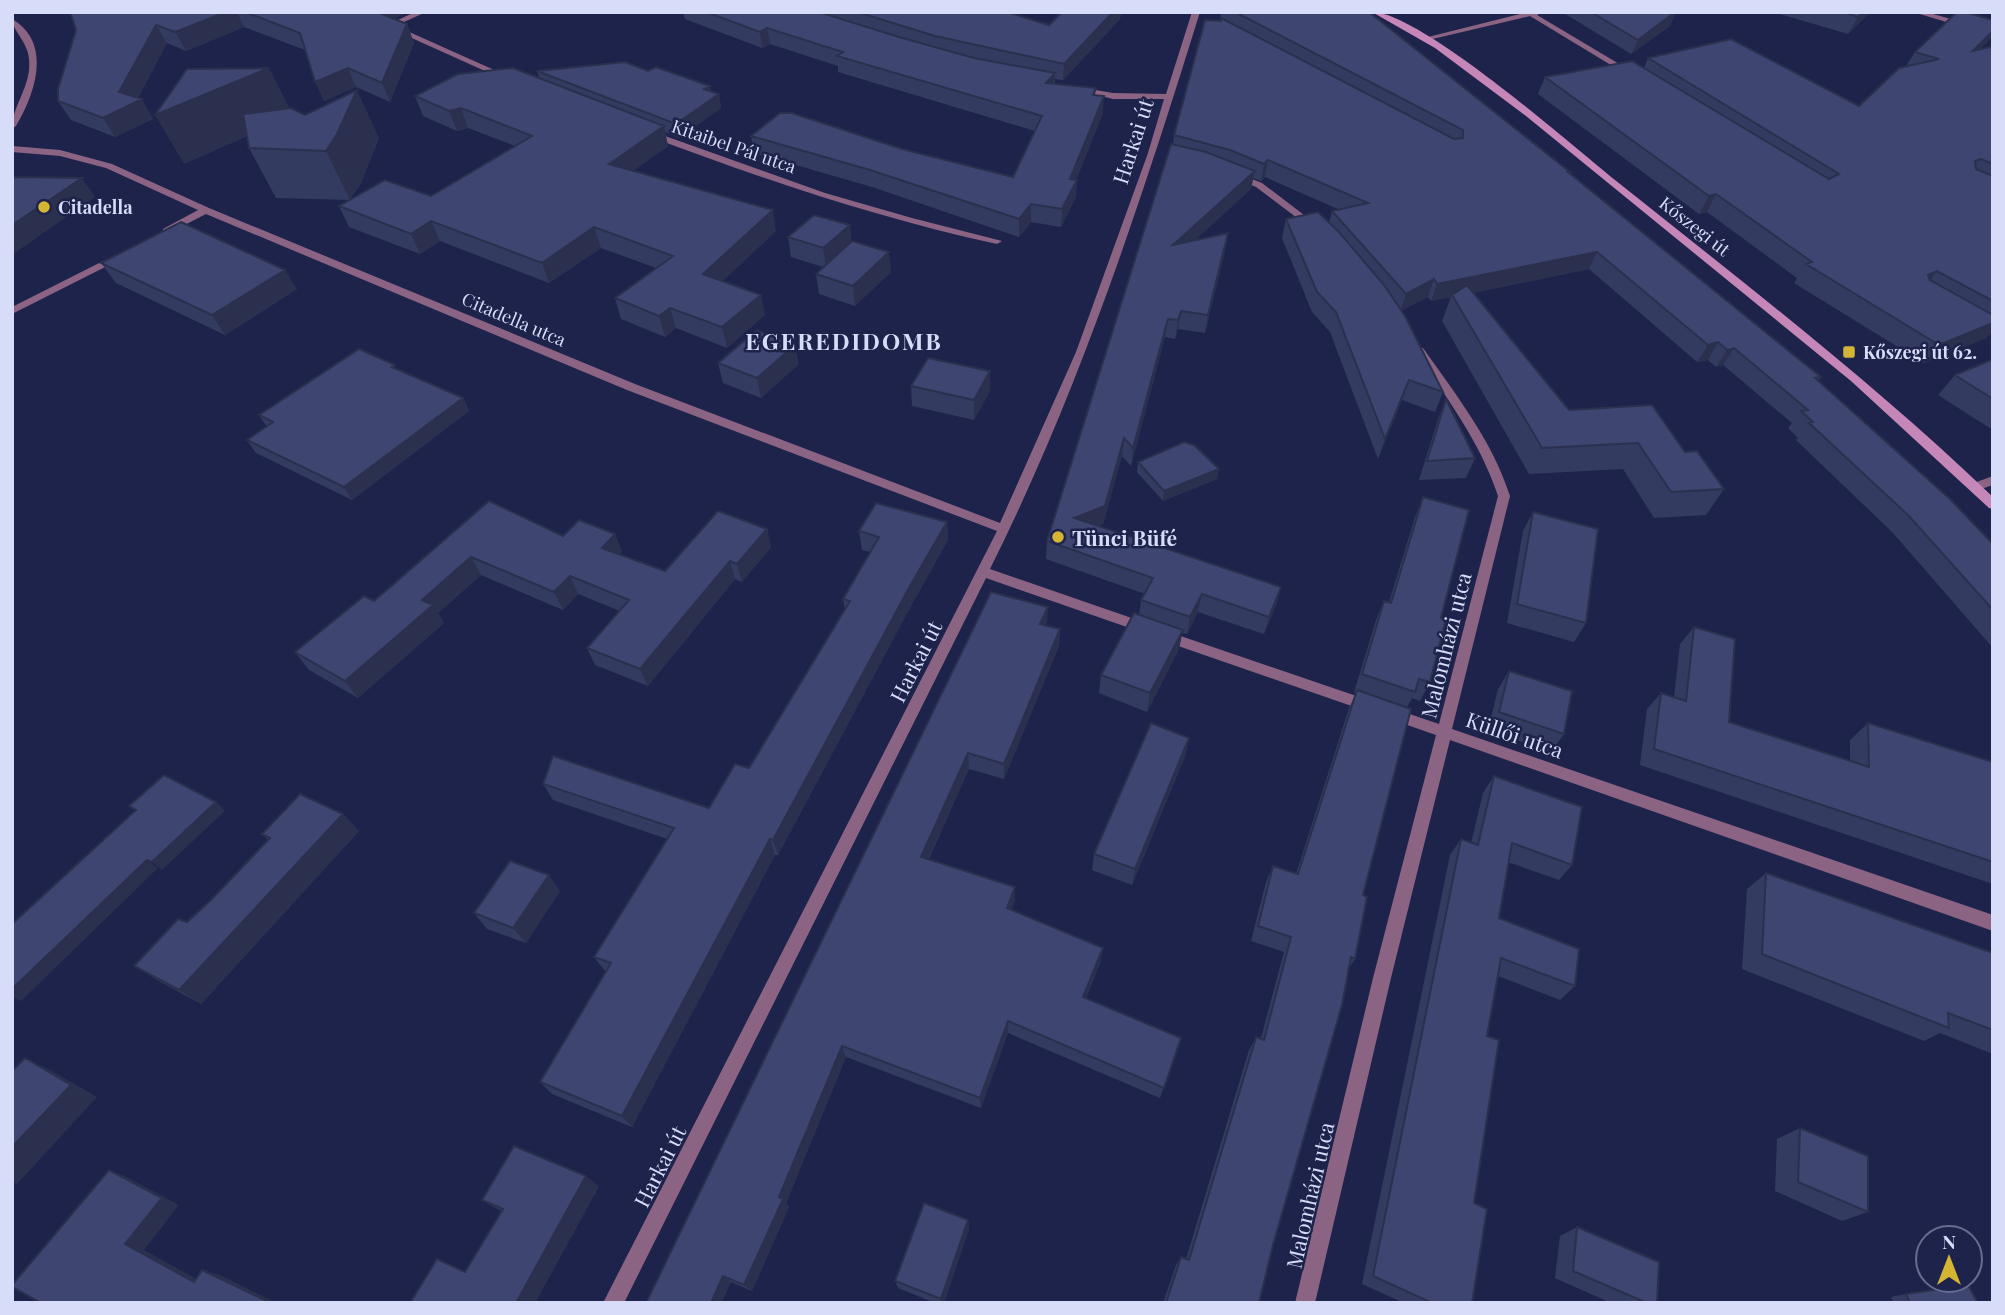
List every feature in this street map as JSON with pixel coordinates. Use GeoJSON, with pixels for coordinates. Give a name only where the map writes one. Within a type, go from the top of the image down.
{"type":"FeatureCollection","features":[{"type":"Feature","properties":{"kind":"main road","name":"Kőszegi út"},"geometry":{"type":"LineString","coordinates":[[1376,12],[1424,39],[1497,91],[1827,353],[1993,505]]}},
{"type":"Feature","properties":{"kind":"street"},"geometry":{"type":"LineString","coordinates":[[389,26],[422,12]]}},
{"type":"Feature","properties":{"kind":"street"},"geometry":{"type":"LineString","coordinates":[[1917,12],[1993,34]]}},
{"type":"Feature","properties":{"kind":"street"},"geometry":{"type":"LineString","coordinates":[[1424,39],[1536,14],[1646,83]]}},
{"type":"Feature","properties":{"kind":"street","name":"Harkai út"},"geometry":{"type":"LineString","coordinates":[[613,1303],[1004,529],[1081,352],[1158,155],[1168,97],[1199,17]]}},
{"type":"Feature","properties":{"kind":"street"},"geometry":{"type":"LineString","coordinates":[[12,21],[32,43],[35,58],[34,75],[27,98],[12,126]]}},
{"type":"Feature","properties":{"kind":"street"},"geometry":{"type":"LineString","coordinates":[[377,22],[517,82]]}},
{"type":"Feature","properties":{"kind":"street"},"geometry":{"type":"LineString","coordinates":[[1060,85],[1114,96],[1168,97]]}},
{"type":"Feature","properties":{"kind":"street","name":"Kitaibel Pál utca"},"geometry":{"type":"LineString","coordinates":[[645,132],[816,191],[958,233],[997,241]]}},
{"type":"Feature","properties":{"kind":"street","name":"Citadella utca"},"geometry":{"type":"LineString","coordinates":[[12,149],[60,153],[109,166],[206,211],[643,392],[1004,529]]}},
{"type":"Feature","properties":{"kind":"street"},"geometry":{"type":"LineString","coordinates":[[1226,171],[1259,186],[1325,236]]}},
{"type":"Feature","properties":{"kind":"street"},"geometry":{"type":"LineString","coordinates":[[157,236],[206,211]]}},
{"type":"Feature","properties":{"kind":"street"},"geometry":{"type":"LineString","coordinates":[[12,311],[133,248]]}},
{"type":"Feature","properties":{"kind":"street","name":"Malomházi utca"},"geometry":{"type":"LineString","coordinates":[[1305,1303],[1382,978],[1504,496],[1497,470],[1482,443],[1409,336]]}},
{"type":"Feature","properties":{"kind":"street"},"geometry":{"type":"LineString","coordinates":[[1975,487],[1993,480]]}},
{"type":"Feature","properties":{"kind":"street","name":"Küllői utca"},"geometry":{"type":"LineString","coordinates":[[984,572],[1993,923]]}},
{"type":"Feature","properties":{"kind":"building"},"geometry":{"type":"Polygon","coordinates":[[[70,12],[226,12],[175,32],[156,25],[119,92],[142,99],[103,118],[58,101],[58,89],[76,30],[70,12]]]}},
{"type":"Feature","properties":{"kind":"building"},"geometry":{"type":"Polygon","coordinates":[[[245,12],[377,12],[407,24],[382,83],[348,68],[315,82],[300,33],[245,12]]]}},
{"type":"Feature","properties":{"kind":"building"},"geometry":{"type":"Polygon","coordinates":[[[706,12],[819,12],[974,58],[1055,73],[1046,83],[1096,88],[1093,95],[1104,96],[1070,179],[1077,180],[1062,209],[1031,204],[1019,219],[870,170],[751,136],[780,113],[792,113],[902,149],[1013,177],[1042,116],[837,56],[843,52],[767,28],[760,32],[706,12]]]}},
{"type":"Feature","properties":{"kind":"building"},"geometry":{"type":"Polygon","coordinates":[[[857,12],[1007,12],[1049,25],[1062,12],[1113,12],[1064,64],[935,36],[857,12]]]}},
{"type":"Feature","properties":{"kind":"building"},"geometry":{"type":"Polygon","coordinates":[[[1235,12],[1369,12],[1821,377],[1815,378],[1950,499],[1993,544],[1993,610],[1909,516],[1809,423],[1813,422],[1801,411],[1808,410],[1734,348],[1727,350],[1718,342],[1708,345],[1597,252],[1437,284],[1434,279],[1406,294],[1332,211],[1368,203],[1268,160],[1264,164],[1230,150],[1174,135],[1205,20],[1221,21],[1221,18],[1454,139],[1463,138],[1463,130],[1235,12]]]}},
{"type":"Feature","properties":{"kind":"building"},"geometry":{"type":"Polygon","coordinates":[[[1591,12],[1675,12],[1638,40],[1591,12]]]}},
{"type":"Feature","properties":{"kind":"building"},"geometry":{"type":"Polygon","coordinates":[[[1843,12],[1863,12],[1858,17],[1843,12]]]}},
{"type":"Feature","properties":{"kind":"building"},"geometry":{"type":"Polygon","coordinates":[[[1957,12],[1993,20],[1993,31],[1973,51],[1993,48],[1993,164],[1981,159],[1975,161],[1976,169],[1993,176],[1993,301],[1937,271],[1928,275],[1930,280],[1993,315],[1993,323],[1939,345],[1806,264],[1812,262],[1716,194],[1709,196],[1545,77],[1632,61],[1829,179],[1839,174],[1648,58],[1731,39],[1859,106],[1899,68],[1939,59],[1915,52],[1957,12]]]}},
{"type":"Feature","properties":{"kind":"building"},"geometry":{"type":"Polygon","coordinates":[[[625,62],[648,71],[656,67],[710,86],[704,89],[719,94],[676,124],[537,71],[625,62]]]}},
{"type":"Feature","properties":{"kind":"building"},"geometry":{"type":"Polygon","coordinates":[[[269,68],[155,115],[187,69],[269,68]]]}},
{"type":"Feature","properties":{"kind":"building"},"geometry":{"type":"Polygon","coordinates":[[[513,68],[664,126],[609,164],[773,210],[703,274],[761,295],[722,327],[670,308],[659,316],[615,298],[673,256],[594,227],[542,263],[431,221],[411,234],[339,206],[385,180],[431,196],[532,136],[461,108],[449,111],[415,96],[458,74],[513,68]]]}},
{"type":"Feature","properties":{"kind":"building"},"geometry":{"type":"Polygon","coordinates":[[[357,90],[337,134],[326,151],[249,148],[243,114],[291,108],[305,115],[357,90]]]}},
{"type":"Feature","properties":{"kind":"building"},"geometry":{"type":"Polygon","coordinates":[[[1171,144],[1206,152],[1255,171],[1173,245],[1228,233],[1208,315],[1181,311],[1178,320],[1168,319],[1133,448],[1124,438],[1105,506],[1074,518],[1281,587],[1269,617],[1202,594],[1190,617],[1141,600],[1153,578],[1047,541],[1171,144]]]}},
{"type":"Feature","properties":{"kind":"building"},"geometry":{"type":"Polygon","coordinates":[[[12,177],[82,178],[12,225],[12,177]]]}},
{"type":"Feature","properties":{"kind":"building"},"geometry":{"type":"Polygon","coordinates":[[[1318,212],[1339,232],[1384,285],[1405,316],[1443,392],[1409,380],[1385,439],[1336,312],[1317,292],[1286,219],[1318,212]]]}},
{"type":"Feature","properties":{"kind":"building"},"geometry":{"type":"Polygon","coordinates":[[[814,215],[850,225],[823,248],[788,237],[814,215]]]}},
{"type":"Feature","properties":{"kind":"building"},"geometry":{"type":"Polygon","coordinates":[[[181,222],[285,270],[212,315],[101,263],[181,222]]]}},
{"type":"Feature","properties":{"kind":"building"},"geometry":{"type":"Polygon","coordinates":[[[852,241],[889,252],[853,286],[816,274],[852,241]]]}},
{"type":"Feature","properties":{"kind":"building"},"geometry":{"type":"Polygon","coordinates":[[[1467,285],[1569,410],[1652,405],[1685,452],[1697,451],[1724,489],[1671,492],[1638,443],[1542,448],[1452,295],[1467,285]]]}},
{"type":"Feature","properties":{"kind":"building"},"geometry":{"type":"Polygon","coordinates":[[[757,330],[795,345],[757,378],[718,363],[757,330]]]}},
{"type":"Feature","properties":{"kind":"building"},"geometry":{"type":"Polygon","coordinates":[[[359,349],[395,365],[392,367],[463,398],[344,487],[247,440],[273,422],[259,415],[359,349]]]}},
{"type":"Feature","properties":{"kind":"building"},"geometry":{"type":"Polygon","coordinates":[[[928,358],[990,371],[974,400],[911,386],[928,358]]]}},
{"type":"Feature","properties":{"kind":"building"},"geometry":{"type":"Polygon","coordinates":[[[1993,361],[1993,399],[1955,375],[1993,361]]]}},
{"type":"Feature","properties":{"kind":"building"},"geometry":{"type":"Polygon","coordinates":[[[1446,399],[1475,458],[1427,461],[1446,399]]]}},
{"type":"Feature","properties":{"kind":"building"},"geometry":{"type":"Polygon","coordinates":[[[1184,442],[1194,445],[1219,469],[1164,491],[1138,462],[1184,442]]]}},
{"type":"Feature","properties":{"kind":"building"},"geometry":{"type":"Polygon","coordinates":[[[1423,497],[1469,510],[1441,618],[1446,619],[1430,682],[1419,679],[1415,692],[1362,674],[1384,601],[1391,603],[1423,497]]]}},
{"type":"Feature","properties":{"kind":"building"},"geometry":{"type":"Polygon","coordinates":[[[489,501],[563,536],[579,520],[615,534],[602,548],[665,571],[718,511],[767,529],[737,564],[730,561],[640,669],[587,648],[629,600],[570,576],[554,592],[471,557],[422,600],[433,605],[345,681],[295,652],[364,596],[374,601],[489,501]]]}},
{"type":"Feature","properties":{"kind":"building"},"geometry":{"type":"Polygon","coordinates":[[[876,503],[947,522],[773,840],[770,839],[622,1116],[540,1082],[611,963],[594,957],[674,828],[543,784],[553,756],[709,808],[735,764],[749,768],[850,601],[843,599],[879,537],[859,531],[876,503]]]}},
{"type":"Feature","properties":{"kind":"building"},"geometry":{"type":"Polygon","coordinates":[[[1533,512],[1598,529],[1586,623],[1517,604],[1533,512]]]}},
{"type":"Feature","properties":{"kind":"building"},"geometry":{"type":"Polygon","coordinates":[[[991,592],[1048,607],[1040,624],[1060,629],[1004,764],[968,753],[921,857],[1015,887],[1007,908],[1103,948],[1083,997],[1181,1038],[1164,1088],[1008,1021],[980,1098],[842,1046],[779,1197],[783,1199],[744,1285],[723,1276],[711,1303],[646,1303],[991,592]]]}},
{"type":"Feature","properties":{"kind":"building"},"geometry":{"type":"Polygon","coordinates":[[[1134,613],[1183,630],[1150,693],[1101,675],[1134,613]]]}},
{"type":"Feature","properties":{"kind":"building"},"geometry":{"type":"Polygon","coordinates":[[[1694,627],[1735,639],[1729,722],[1869,767],[1868,723],[1993,762],[1993,862],[1654,749],[1661,693],[1686,701],[1694,627]]]}},
{"type":"Feature","properties":{"kind":"building"},"geometry":{"type":"Polygon","coordinates":[[[1509,671],[1572,691],[1564,734],[1499,712],[1509,671]]]}},
{"type":"Feature","properties":{"kind":"building"},"geometry":{"type":"Polygon","coordinates":[[[1357,690],[1411,709],[1363,895],[1367,897],[1355,959],[1351,957],[1342,1005],[1259,1303],[1166,1303],[1181,1257],[1189,1260],[1256,1037],[1264,1040],[1291,937],[1258,926],[1273,866],[1298,874],[1357,690]]]}},
{"type":"Feature","properties":{"kind":"building"},"geometry":{"type":"Polygon","coordinates":[[[1151,723],[1189,738],[1135,869],[1094,854],[1151,723]]]}},
{"type":"Feature","properties":{"kind":"building"},"geometry":{"type":"Polygon","coordinates":[[[164,775],[216,802],[152,862],[147,860],[12,989],[12,924],[136,810],[129,806],[164,775]]]}},
{"type":"Feature","properties":{"kind":"building"},"geometry":{"type":"Polygon","coordinates":[[[1494,776],[1582,807],[1572,865],[1512,843],[1499,918],[1579,949],[1575,986],[1501,958],[1487,1036],[1499,1040],[1474,1203],[1487,1209],[1472,1303],[1432,1303],[1373,1276],[1461,839],[1478,845],[1494,776]]]}},
{"type":"Feature","properties":{"kind":"building"},"geometry":{"type":"Polygon","coordinates":[[[300,794],[343,814],[179,990],[134,966],[178,919],[187,922],[211,900],[270,838],[262,834],[300,794]]]}},
{"type":"Feature","properties":{"kind":"building"},"geometry":{"type":"Polygon","coordinates":[[[510,861],[549,875],[513,928],[474,913],[510,861]]]}},
{"type":"Feature","properties":{"kind":"building"},"geometry":{"type":"Polygon","coordinates":[[[1766,873],[1993,953],[1993,1030],[1948,1013],[1949,1028],[1762,954],[1766,873]]]}},
{"type":"Feature","properties":{"kind":"building"},"geometry":{"type":"Polygon","coordinates":[[[25,1058],[71,1085],[12,1147],[12,1071],[25,1058]]]}},
{"type":"Feature","properties":{"kind":"building"},"geometry":{"type":"Polygon","coordinates":[[[1800,1128],[1868,1156],[1868,1212],[1798,1182],[1800,1128]]]}},
{"type":"Feature","properties":{"kind":"building"},"geometry":{"type":"Polygon","coordinates":[[[514,1146],[586,1176],[516,1303],[410,1303],[437,1259],[465,1272],[503,1209],[482,1200],[514,1146]]]}},
{"type":"Feature","properties":{"kind":"building"},"geometry":{"type":"Polygon","coordinates":[[[109,1170],[162,1198],[125,1244],[194,1282],[202,1270],[271,1303],[41,1303],[12,1287],[109,1170]]]}},
{"type":"Feature","properties":{"kind":"building"},"geometry":{"type":"Polygon","coordinates":[[[924,1203],[968,1220],[941,1299],[895,1281],[924,1203]]]}},
{"type":"Feature","properties":{"kind":"building"},"geometry":{"type":"Polygon","coordinates":[[[1577,1227],[1659,1262],[1657,1303],[1647,1303],[1573,1271],[1577,1227]]]}},
{"type":"Feature","properties":{"kind":"building"},"geometry":{"type":"Polygon","coordinates":[[[1906,1294],[1973,1294],[1978,1303],[1910,1303],[1906,1294]]]}},
{"type":"Feature","properties":{"kind":"place","name":"Citadella"},"geometry":{"type":"Point","coordinates":[44,207]}},
{"type":"Feature","properties":{"kind":"place","name":"Kőszegi út 62."},"geometry":{"type":"Point","coordinates":[1849,352]}},
{"type":"Feature","properties":{"kind":"place","name":"Tünci Büfé"},"geometry":{"type":"Point","coordinates":[1058,537]}},
{"type":"Feature","properties":{"kind":"district","name":"EGEREDIDOMB"},"geometry":{"type":"Point","coordinates":[844,340]}}]}
